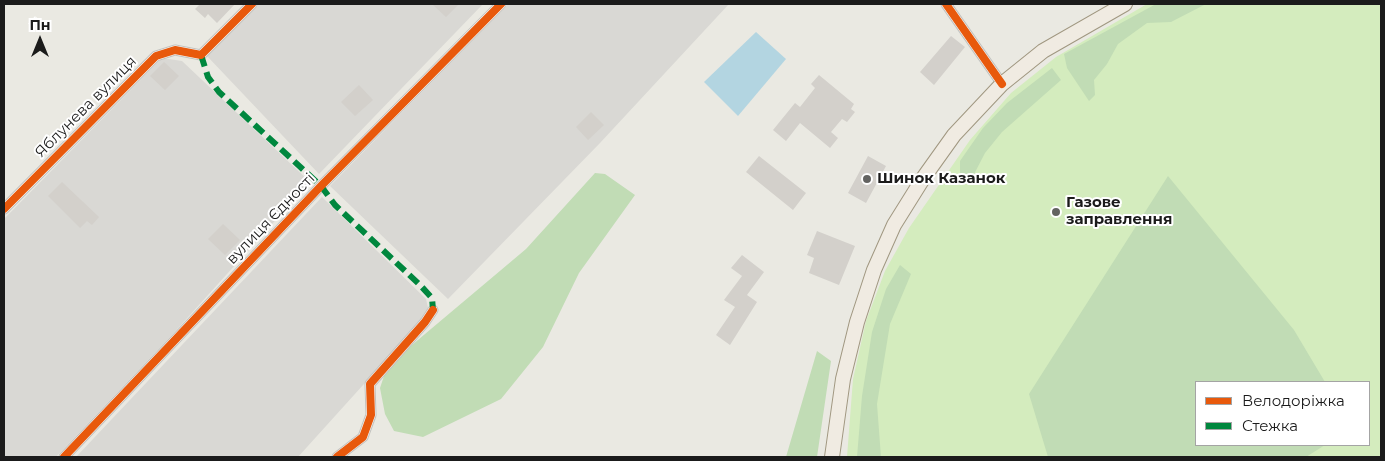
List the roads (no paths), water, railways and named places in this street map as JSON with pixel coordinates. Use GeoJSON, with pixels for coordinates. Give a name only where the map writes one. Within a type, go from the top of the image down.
{"type":"FeatureCollection","features":[{"type":"Feature","properties":{"kind":"main road"},"geometry":{"type":"LineString","coordinates":[[832,457],[843,379],[857,322],[874,270],[894,225],[924,177],[954,135],[1002,84],[1043,51],[1125,4]]}},
{"type":"Feature","properties":{"kind":"street","name":"Яблунева вулиця"},"geometry":{"type":"LineString","coordinates":[[4,209],[156,56],[176,50],[201,55],[252,4]]}},
{"type":"Feature","properties":{"kind":"street","name":"вулиця Єдності"},"geometry":{"type":"LineString","coordinates":[[64,457],[321,186],[501,4]]}},
{"type":"Feature","properties":{"kind":"street"},"geometry":{"type":"LineString","coordinates":[[946,4],[1002,84]]}},
{"type":"Feature","properties":{"kind":"street"},"geometry":{"type":"LineString","coordinates":[[337,457],[362,437],[371,415],[370,384],[425,322],[433,310]]}},
{"type":"Feature","properties":{"kind":"water"},"geometry":{"type":"Polygon","coordinates":[[[756,32],[786,59],[738,116],[704,82],[756,32]]]}},
{"type":"Feature","properties":{"kind":"place","name":"Шинок Казанок"},"geometry":{"type":"Point","coordinates":[867,179]}},
{"type":"Feature","properties":{"kind":"place","name":"Газове заправлення"},"geometry":{"type":"Point","coordinates":[1056,212]}}]}
